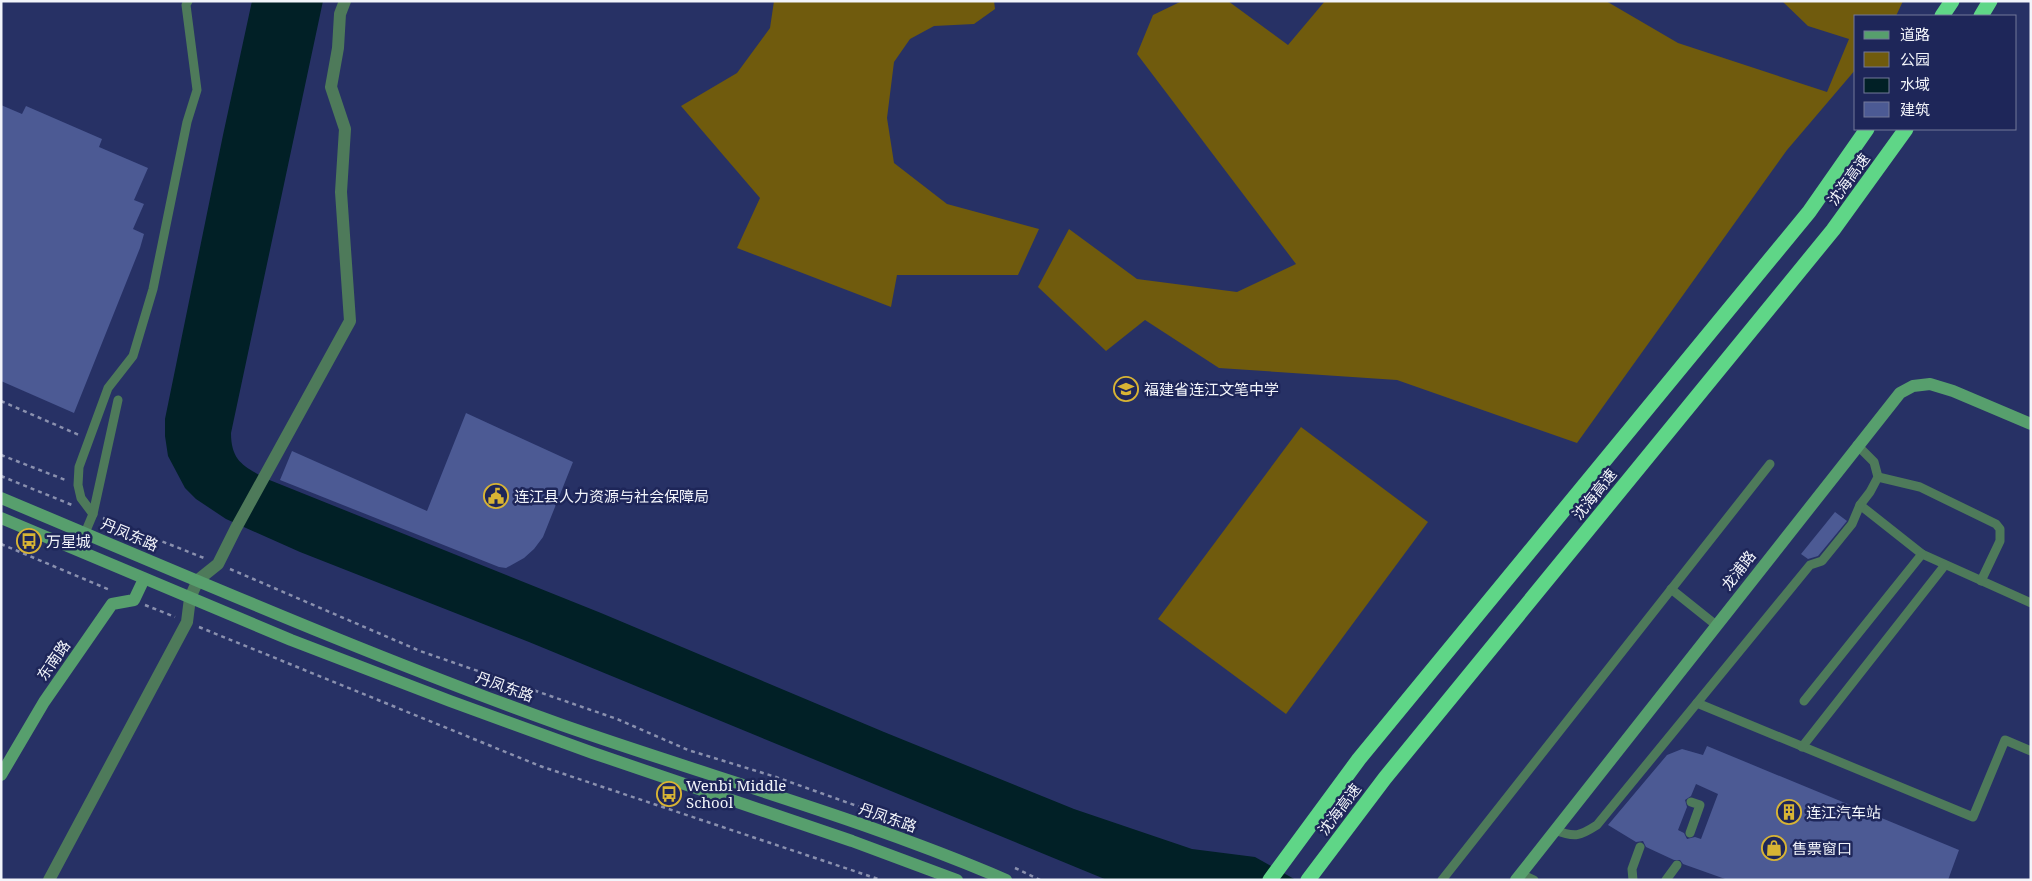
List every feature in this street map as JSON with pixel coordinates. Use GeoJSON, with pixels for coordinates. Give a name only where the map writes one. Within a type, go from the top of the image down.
{"type":"FeatureCollection","features":[{"type":"Feature","properties":{"kind":"highway"},"geometry":{"type":"LineString","coordinates":[[1943,15],[1952,1]]}},
{"type":"Feature","properties":{"kind":"highway"},"geometry":{"type":"LineString","coordinates":[[1982,15],[1990,1]]}},
{"type":"Feature","properties":{"kind":"highway","name":"沈海高速"},"geometry":{"type":"LineString","coordinates":[[1270,880],[1358,759],[1809,212],[1866,130]]}},
{"type":"Feature","properties":{"kind":"highway","name":"沈海高速"},"geometry":{"type":"LineString","coordinates":[[1308,880],[1385,778],[1833,230],[1905,130]]}},
{"type":"Feature","properties":{"kind":"main road","name":"龙浦路"},"geometry":{"type":"LineString","coordinates":[[1519,877],[1900,393],[1913,386],[1930,384],[1953,391],[2031,424]]}},
{"type":"Feature","properties":{"kind":"main road","name":"丹凤东路"},"geometry":{"type":"LineString","coordinates":[[1,498],[412,668],[560,724],[858,823],[1006,880]]}},
{"type":"Feature","properties":{"kind":"main road"},"geometry":{"type":"LineString","coordinates":[[1,518],[359,667],[593,753],[852,841],[956,880]]}},
{"type":"Feature","properties":{"kind":"main road"},"geometry":{"type":"LineString","coordinates":[[134,600],[144,579]]}},
{"type":"Feature","properties":{"kind":"main road","name":"东南路"},"geometry":{"type":"LineString","coordinates":[[1,775],[44,702],[112,604],[134,600]]}},
{"type":"Feature","properties":{"kind":"street"},"geometry":{"type":"LineString","coordinates":[[49,880],[188,622],[190,598],[198,580],[218,564],[350,321],[340,192],[345,129],[331,87],[338,48],[340,14],[345,1]]}},
{"type":"Feature","properties":{"kind":"lane"},"geometry":{"type":"LineString","coordinates":[[92,514],[81,498],[78,485],[79,467],[108,388],[133,356],[153,289],[187,122],[197,90],[186,5],[188,1]]}},
{"type":"Feature","properties":{"kind":"lane"},"geometry":{"type":"LineString","coordinates":[[85,533],[92,514],[118,400]]}},
{"type":"Feature","properties":{"kind":"lane"},"geometry":{"type":"LineString","coordinates":[[1555,830],[1568,835],[1582,835],[1597,825],[1810,565],[1822,561],[1852,524],[1860,505],[1878,478],[1874,462],[1858,445]]}},
{"type":"Feature","properties":{"kind":"lane"},"geometry":{"type":"LineString","coordinates":[[1442,880],[1770,464]]}},
{"type":"Feature","properties":{"kind":"lane"},"geometry":{"type":"LineString","coordinates":[[1878,478],[1920,487],[1996,524],[2000,529],[2000,541],[1981,581]]}},
{"type":"Feature","properties":{"kind":"lane"},"geometry":{"type":"LineString","coordinates":[[1860,505],[1922,554],[2031,603]]}},
{"type":"Feature","properties":{"kind":"lane"},"geometry":{"type":"LineString","coordinates":[[1804,701],[1922,554]]}},
{"type":"Feature","properties":{"kind":"lane"},"geometry":{"type":"LineString","coordinates":[[1802,747],[1945,565]]}},
{"type":"Feature","properties":{"kind":"lane"},"geometry":{"type":"LineString","coordinates":[[1671,589],[1716,625]]}},
{"type":"Feature","properties":{"kind":"lane"},"geometry":{"type":"LineString","coordinates":[[1697,703],[1973,817],[2005,740],[2031,751]]}},
{"type":"Feature","properties":{"kind":"lane"},"geometry":{"type":"LineString","coordinates":[[1690,833],[1700,806],[1691,802]]}},
{"type":"Feature","properties":{"kind":"lane"},"geometry":{"type":"LineString","coordinates":[[1633,880],[1632,870],[1640,847]]}},
{"type":"Feature","properties":{"kind":"lane"},"geometry":{"type":"LineString","coordinates":[[1666,880],[1677,865]]}},
{"type":"Feature","properties":{"kind":"lane"},"geometry":{"type":"LineString","coordinates":[[1519,877],[1534,880]]}},
{"type":"Feature","properties":{"kind":"path"},"geometry":{"type":"LineString","coordinates":[[1,401],[89,439]]}},
{"type":"Feature","properties":{"kind":"path"},"geometry":{"type":"LineString","coordinates":[[1,455],[78,485]]}},
{"type":"Feature","properties":{"kind":"path"},"geometry":{"type":"LineString","coordinates":[[1,476],[218,564],[420,651],[617,719],[688,750],[776,777],[903,823]]}},
{"type":"Feature","properties":{"kind":"path"},"geometry":{"type":"LineString","coordinates":[[1,544],[540,766],[881,880]]}},
{"type":"Feature","properties":{"kind":"path"},"geometry":{"type":"LineString","coordinates":[[1015,868],[1040,880]]}},
{"type":"Feature","properties":{"kind":"green space"},"geometry":{"type":"Polygon","coordinates":[[[774,1],[994,1],[995,9],[974,24],[934,26],[910,39],[894,62],[887,118],[894,163],[947,204],[1039,229],[1018,275],[897,275],[891,307],[737,248],[760,198],[681,106],[737,73],[770,28],[774,1]]]}},
{"type":"Feature","properties":{"kind":"green space"},"geometry":{"type":"Polygon","coordinates":[[[1182,1],[1228,1],[1288,45],[1325,1],[1606,1],[1678,43],[1827,92],[1849,39],[1808,26],[1782,1],[1903,1],[1896,15],[1854,15],[1854,71],[1787,150],[1577,443],[1397,380],[1219,368],[1145,320],[1106,351],[1038,287],[1069,229],[1137,279],[1237,292],[1296,264],[1137,54],[1153,15],[1182,1]]]}},
{"type":"Feature","properties":{"kind":"green space"},"geometry":{"type":"Polygon","coordinates":[[[1301,427],[1428,522],[1286,714],[1158,619],[1301,427]]]}},
{"type":"Feature","properties":{"kind":"water"},"geometry":{"type":"Polygon","coordinates":[[[252,1],[323,1],[231,433],[234,451],[246,467],[267,479],[601,613],[884,732],[1074,809],[1192,849],[1255,857],[1296,880],[1107,880],[529,642],[300,552],[226,519],[196,499],[185,488],[168,456],[165,419],[252,1]]]}},
{"type":"Feature","properties":{"kind":"building"},"geometry":{"type":"Polygon","coordinates":[[[1,105],[22,114],[26,106],[102,139],[99,147],[148,168],[134,200],[144,204],[133,229],[144,234],[140,248],[74,413],[1,381],[1,105]]]}},
{"type":"Feature","properties":{"kind":"building","name":"连江县人力资源与社会保障局"},"geometry":{"type":"Polygon","coordinates":[[[466,413],[573,462],[543,537],[524,558],[506,568],[499,567],[280,480],[292,451],[427,511],[466,413]]]}},
{"type":"Feature","properties":{"kind":"building"},"geometry":{"type":"Polygon","coordinates":[[[1835,512],[1847,521],[1818,556],[1808,559],[1801,554],[1835,512]]]}},
{"type":"Feature","properties":{"kind":"building","name":"连江汽车站"},"geometry":{"type":"Polygon","coordinates":[[[1707,746],[1959,850],[1948,880],[1728,880],[1683,864],[1680,860],[1674,860],[1646,847],[1643,841],[1636,842],[1608,825],[1667,755],[1682,749],[1703,755],[1707,746]],[[1696,784],[1691,796],[1685,800],[1687,807],[1678,830],[1684,833],[1687,839],[1695,837],[1701,839],[1718,794],[1696,784]]]}},
{"type":"Feature","properties":{"kind":"place","name":"福建省连江文笔中学"},"geometry":{"type":"Point","coordinates":[1126,389]}},
{"type":"Feature","properties":{"kind":"place","name":"连江县人力资源与社会保障局"},"geometry":{"type":"Point","coordinates":[496,496]}},
{"type":"Feature","properties":{"kind":"place","name":"万星城"},"geometry":{"type":"Point","coordinates":[29,541]}},
{"type":"Feature","properties":{"kind":"place","name":"Wenbi Middle School"},"geometry":{"type":"Point","coordinates":[669,794]}},
{"type":"Feature","properties":{"kind":"place","name":"连江汽车站"},"geometry":{"type":"Point","coordinates":[1789,812]}},
{"type":"Feature","properties":{"kind":"place","name":"售票窗口"},"geometry":{"type":"Point","coordinates":[1774,848]}}]}
